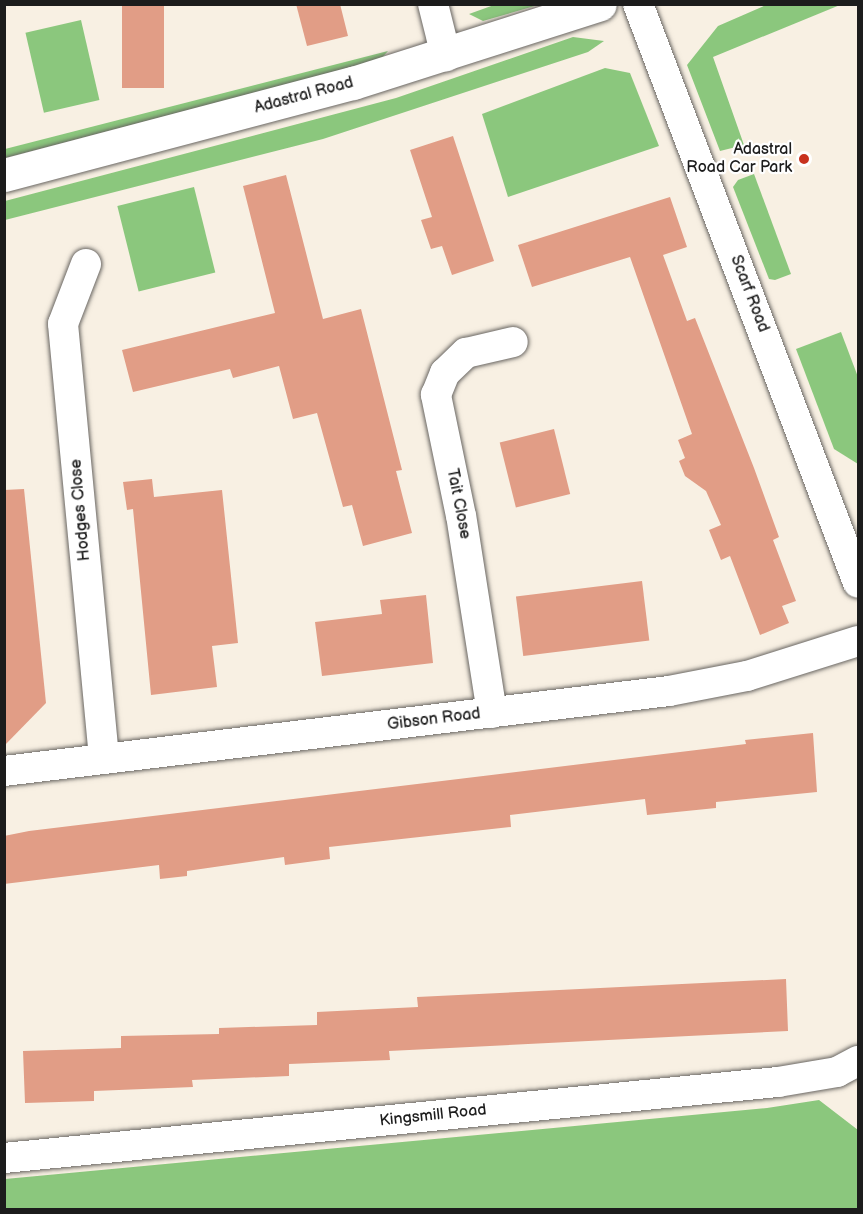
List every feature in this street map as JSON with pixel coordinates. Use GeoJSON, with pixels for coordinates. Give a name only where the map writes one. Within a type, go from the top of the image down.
{"type":"FeatureCollection","features":[{"type":"Feature","properties":{"kind":"street"},"geometry":{"type":"LineString","coordinates":[[433,4],[446,56]]}},
{"type":"Feature","properties":{"kind":"street","name":"Adastral Road"},"geometry":{"type":"LineString","coordinates":[[4,176],[446,56],[600,4]]}},
{"type":"Feature","properties":{"kind":"street","name":"Scarf Road"},"geometry":{"type":"LineString","coordinates":[[638,4],[847,514],[858,583]]}},
{"type":"Feature","properties":{"kind":"street","name":"Hodges Close"},"geometry":{"type":"LineString","coordinates":[[86,264],[63,324],[104,759]]}},
{"type":"Feature","properties":{"kind":"street","name":"Tait Close"},"geometry":{"type":"LineString","coordinates":[[492,713],[461,516],[436,395],[445,373],[466,353],[513,342]]}},
{"type":"Feature","properties":{"kind":"street","name":"Gibson Road"},"geometry":{"type":"LineString","coordinates":[[4,771],[669,691],[747,676],[858,641]]}},
{"type":"Feature","properties":{"kind":"street","name":"Kingsmill Road"},"geometry":{"type":"LineString","coordinates":[[4,1158],[778,1082],[837,1072],[858,1061]]}},
{"type":"Feature","properties":{"kind":"green space"},"geometry":{"type":"Polygon","coordinates":[[[494,5],[538,5],[483,21],[469,14],[494,5]]]}},
{"type":"Feature","properties":{"kind":"green space"},"geometry":{"type":"Polygon","coordinates":[[[766,5],[840,5],[713,57],[744,145],[720,151],[687,65],[718,26],[766,5]]]}},
{"type":"Feature","properties":{"kind":"green space"},"geometry":{"type":"Polygon","coordinates":[[[81,20],[99,100],[44,113],[25,33],[81,20]]]}},
{"type":"Feature","properties":{"kind":"green space"},"geometry":{"type":"Polygon","coordinates":[[[573,37],[604,41],[588,52],[323,139],[5,220],[5,201],[396,98],[573,37]]]}},
{"type":"Feature","properties":{"kind":"green space"},"geometry":{"type":"Polygon","coordinates":[[[388,51],[380,60],[5,158],[5,149],[388,51]]]}},
{"type":"Feature","properties":{"kind":"green space"},"geometry":{"type":"Polygon","coordinates":[[[605,68],[630,73],[659,146],[508,197],[482,114],[605,68]]]}},
{"type":"Feature","properties":{"kind":"green space"},"geometry":{"type":"Polygon","coordinates":[[[754,174],[791,274],[775,280],[769,279],[733,187],[738,180],[754,174]]]}},
{"type":"Feature","properties":{"kind":"green space"},"geometry":{"type":"Polygon","coordinates":[[[194,187],[215,272],[139,291],[117,206],[194,187]]]}},
{"type":"Feature","properties":{"kind":"green space"},"geometry":{"type":"Polygon","coordinates":[[[841,332],[858,377],[858,464],[834,449],[796,349],[841,332]]]}},
{"type":"Feature","properties":{"kind":"green space"},"geometry":{"type":"Polygon","coordinates":[[[819,1100],[858,1130],[858,1209],[5,1209],[5,1179],[767,1108],[819,1100]]]}},
{"type":"Feature","properties":{"kind":"building"},"geometry":{"type":"Polygon","coordinates":[[[122,4],[164,4],[164,88],[122,88],[122,4]]]}},
{"type":"Feature","properties":{"kind":"building"},"geometry":{"type":"Polygon","coordinates":[[[296,4],[340,4],[348,36],[307,46],[296,4]]]}},
{"type":"Feature","properties":{"kind":"building"},"geometry":{"type":"Polygon","coordinates":[[[453,136],[494,261],[452,275],[442,246],[431,249],[421,220],[432,217],[410,150],[453,136]]]}},
{"type":"Feature","properties":{"kind":"building"},"geometry":{"type":"Polygon","coordinates":[[[286,175],[323,319],[361,309],[402,470],[396,471],[412,533],[363,546],[352,505],[343,507],[317,413],[293,419],[279,366],[233,378],[230,369],[133,392],[122,350],[275,313],[243,186],[286,175]]]}},
{"type":"Feature","properties":{"kind":"building"},"geometry":{"type":"Polygon","coordinates":[[[670,197],[687,247],[663,255],[687,321],[695,318],[754,468],[779,537],[773,540],[796,601],[782,606],[789,623],[760,635],[730,556],[721,560],[709,530],[721,525],[706,491],[685,476],[679,461],[685,458],[678,440],[692,434],[630,257],[532,287],[518,245],[670,197]]]}},
{"type":"Feature","properties":{"kind":"building"},"geometry":{"type":"Polygon","coordinates":[[[554,429],[570,494],[516,508],[500,443],[554,429]]]}},
{"type":"Feature","properties":{"kind":"building"},"geometry":{"type":"Polygon","coordinates":[[[152,479],[154,497],[222,490],[238,643],[212,646],[217,687],[151,695],[133,509],[127,510],[123,482],[152,479]]]}},
{"type":"Feature","properties":{"kind":"building"},"geometry":{"type":"Polygon","coordinates":[[[24,489],[46,703],[4,746],[4,490],[24,489]]]}},
{"type":"Feature","properties":{"kind":"building"},"geometry":{"type":"Polygon","coordinates":[[[642,581],[649,641],[523,656],[516,596],[642,581]]]}},
{"type":"Feature","properties":{"kind":"building"},"geometry":{"type":"Polygon","coordinates":[[[426,595],[433,663],[322,676],[315,622],[382,614],[380,600],[426,595]]]}},
{"type":"Feature","properties":{"kind":"building"},"geometry":{"type":"Polygon","coordinates":[[[813,733],[817,792],[716,802],[716,808],[647,815],[645,799],[510,815],[511,827],[329,847],[330,859],[285,865],[284,857],[187,871],[187,876],[160,879],[159,865],[4,884],[4,836],[29,831],[746,744],[745,740],[813,733]]]}},
{"type":"Feature","properties":{"kind":"building"},"geometry":{"type":"Polygon","coordinates":[[[786,979],[788,1031],[389,1051],[390,1060],[289,1064],[289,1076],[192,1080],[193,1087],[94,1091],[94,1101],[25,1103],[23,1051],[121,1048],[121,1036],[219,1034],[219,1028],[317,1025],[317,1012],[418,1007],[417,997],[786,979]]]}},
{"type":"Feature","properties":{"kind":"place","name":"Adastral Road Car Park"},"geometry":{"type":"Point","coordinates":[804,159]}}]}
